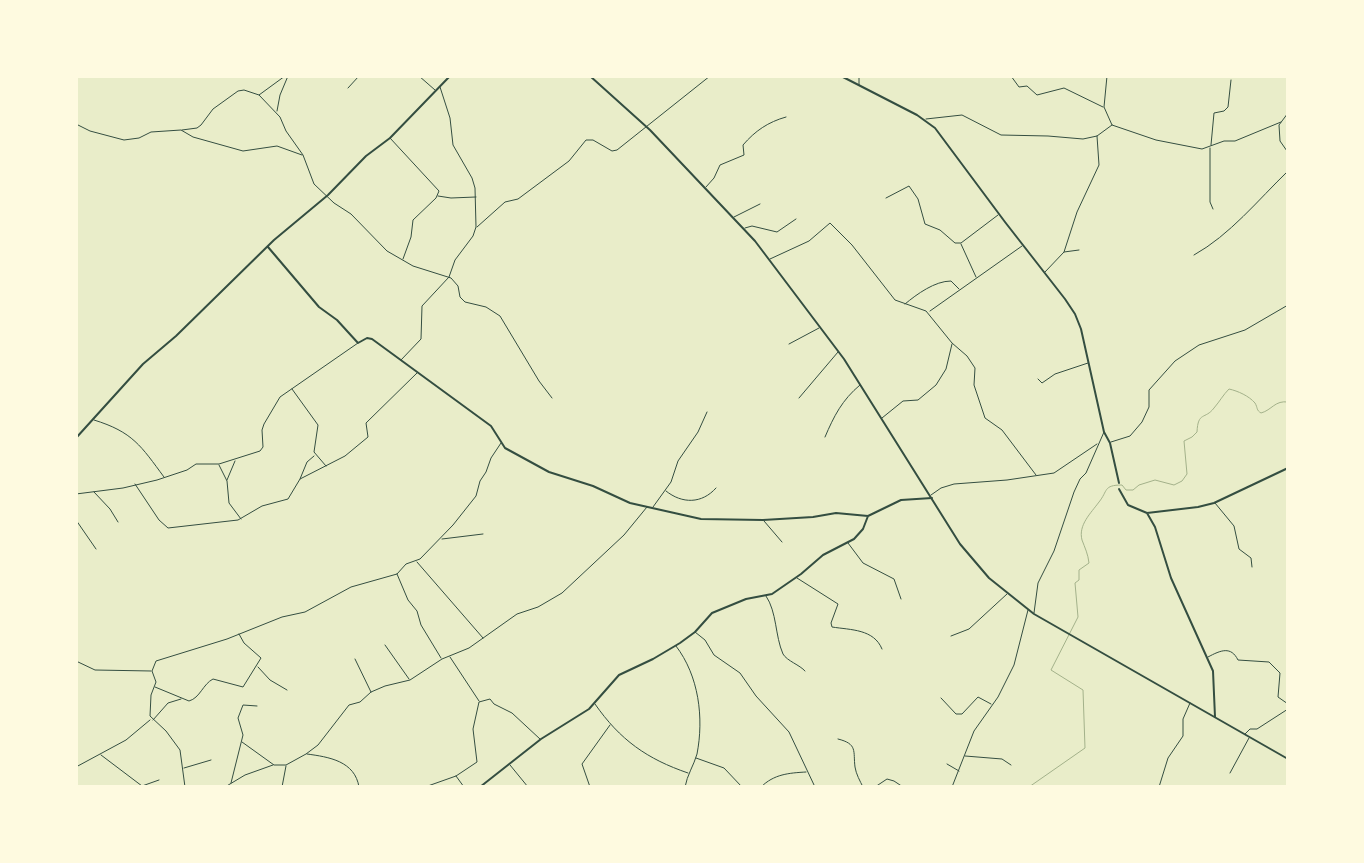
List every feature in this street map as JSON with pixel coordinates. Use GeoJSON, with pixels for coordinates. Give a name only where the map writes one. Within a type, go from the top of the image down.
{"type":"FeatureCollection","features":[{"type":"Feature","properties":{"kind":"street"},"geometry":{"type":"LineString","coordinates":[[259,96],[287,76]]}},
{"type":"Feature","properties":{"kind":"street"},"geometry":{"type":"LineString","coordinates":[[277,112],[280,95],[287,76]]}},
{"type":"Feature","properties":{"kind":"street"},"geometry":{"type":"LineString","coordinates":[[348,88],[359,76]]}},
{"type":"Feature","properties":{"kind":"street"},"geometry":{"type":"LineString","coordinates":[[419,76],[435,90]]}},
{"type":"Feature","properties":{"kind":"street"},"geometry":{"type":"LineString","coordinates":[[76,438],[140,368],[268,247],[328,195],[366,156],[390,138],[450,76]]}},
{"type":"Feature","properties":{"kind":"street"},"geometry":{"type":"LineString","coordinates":[[590,76],[646,126],[706,187],[770,260],[838,351],[960,544],[989,578],[1028,610],[1288,759]]}},
{"type":"Feature","properties":{"kind":"street"},"geometry":{"type":"LineString","coordinates":[[476,227],[505,202],[518,200],[569,161],[586,140],[593,140],[612,151],[617,150],[710,76]]}},
{"type":"Feature","properties":{"kind":"street"},"geometry":{"type":"LineString","coordinates":[[841,76],[925,120],[942,135],[1075,314],[1089,362],[1104,432],[1110,442],[1119,489],[1128,505],[1147,513],[1198,507],[1214,503],[1288,468]]}},
{"type":"Feature","properties":{"kind":"street"},"geometry":{"type":"LineString","coordinates":[[859,76],[859,85]]}},
{"type":"Feature","properties":{"kind":"street"},"geometry":{"type":"LineString","coordinates":[[1011,76],[1019,87],[1027,86],[1037,95],[1064,88],[1104,107]]}},
{"type":"Feature","properties":{"kind":"street"},"geometry":{"type":"LineString","coordinates":[[1107,76],[1104,107],[1112,125],[1156,140],[1202,149],[1224,141],[1235,141],[1280,122],[1288,113]]}},
{"type":"Feature","properties":{"kind":"street"},"geometry":{"type":"LineString","coordinates":[[1214,209],[1210,202],[1210,147],[1214,113],[1224,111],[1228,107],[1231,80]]}},
{"type":"Feature","properties":{"kind":"street"},"geometry":{"type":"LineString","coordinates":[[400,360],[421,340],[422,306],[449,277],[455,260],[473,236],[476,227],[476,197],[472,178],[453,145],[450,118],[440,86]]}},
{"type":"Feature","properties":{"kind":"street"},"geometry":{"type":"LineString","coordinates":[[76,124],[90,131],[124,140],[139,138],[151,132],[196,128],[201,125],[213,109],[238,91],[244,90],[259,96],[277,112],[286,131],[303,155],[313,182],[334,203],[350,214],[381,246],[423,270],[449,277],[458,286],[460,297],[465,302],[486,307],[500,316],[539,381],[552,398]]}},
{"type":"Feature","properties":{"kind":"street"},"geometry":{"type":"LineString","coordinates":[[925,120],[962,115],[1006,136],[1048,136],[1083,139],[1097,136],[1112,125]]}},
{"type":"Feature","properties":{"kind":"street"},"geometry":{"type":"LineString","coordinates":[[706,187],[714,178],[720,165],[744,155],[743,145],[756,131],[770,122],[786,117]]}},
{"type":"Feature","properties":{"kind":"street"},"geometry":{"type":"LineString","coordinates":[[1280,122],[1280,141],[1286,151],[1288,166]]}},
{"type":"Feature","properties":{"kind":"street"},"geometry":{"type":"LineString","coordinates":[[181,130],[193,137],[243,151],[277,146],[303,155]]}},
{"type":"Feature","properties":{"kind":"street"},"geometry":{"type":"LineString","coordinates":[[1044,273],[1064,252],[1078,212],[1099,165],[1097,136]]}},
{"type":"Feature","properties":{"kind":"street"},"geometry":{"type":"LineString","coordinates":[[390,138],[439,191],[437,196],[413,220],[411,237],[403,260]]}},
{"type":"Feature","properties":{"kind":"street"},"geometry":{"type":"LineString","coordinates":[[1194,256],[1238,222],[1288,171]]}},
{"type":"Feature","properties":{"kind":"street"},"geometry":{"type":"LineString","coordinates":[[886,198],[908,186],[918,199],[926,224],[940,230],[955,243],[961,243],[999,214]]}},
{"type":"Feature","properties":{"kind":"street"},"geometry":{"type":"LineString","coordinates":[[437,196],[451,198],[476,197]]}},
{"type":"Feature","properties":{"kind":"street"},"geometry":{"type":"LineString","coordinates":[[734,217],[760,204]]}},
{"type":"Feature","properties":{"kind":"street"},"geometry":{"type":"LineString","coordinates":[[744,229],[752,226],[777,232],[796,219]]}},
{"type":"Feature","properties":{"kind":"street"},"geometry":{"type":"LineString","coordinates":[[770,260],[809,241],[830,223],[848,241],[895,300],[928,312],[952,343],[967,356],[975,368],[974,385],[985,418],[1002,430],[1036,475]]}},
{"type":"Feature","properties":{"kind":"street"},"geometry":{"type":"LineString","coordinates":[[961,243],[976,277]]}},
{"type":"Feature","properties":{"kind":"street"},"geometry":{"type":"LineString","coordinates":[[928,312],[1022,245]]}},
{"type":"Feature","properties":{"kind":"street"},"geometry":{"type":"LineString","coordinates":[[268,247],[319,307],[337,320],[358,343]]}},
{"type":"Feature","properties":{"kind":"street"},"geometry":{"type":"LineString","coordinates":[[1064,252],[1079,250]]}},
{"type":"Feature","properties":{"kind":"street"},"geometry":{"type":"LineString","coordinates":[[905,305],[918,294],[946,281],[951,281],[960,290]]}},
{"type":"Feature","properties":{"kind":"street"},"geometry":{"type":"LineString","coordinates":[[1110,442],[1130,436],[1142,422],[1149,407],[1149,390],[1179,358],[1199,345],[1245,330],[1288,304]]}},
{"type":"Feature","properties":{"kind":"street"},"geometry":{"type":"LineString","coordinates":[[789,344],[821,327]]}},
{"type":"Feature","properties":{"kind":"street"},"geometry":{"type":"LineString","coordinates":[[76,494],[123,488],[187,470],[196,464],[219,464],[262,449],[262,430],[270,412],[280,397],[358,343],[369,338],[491,426],[505,448],[549,472],[593,486],[630,503],[701,519],[763,520],[813,517],[836,512],[868,516],[901,500],[931,497],[941,488],[954,484],[1006,480],[1057,471],[1098,444]]}},
{"type":"Feature","properties":{"kind":"street"},"geometry":{"type":"LineString","coordinates":[[881,419],[904,401],[918,400],[936,385],[946,370],[952,343]]}},
{"type":"Feature","properties":{"kind":"street"},"geometry":{"type":"LineString","coordinates":[[800,398],[838,351]]}},
{"type":"Feature","properties":{"kind":"street"},"geometry":{"type":"LineString","coordinates":[[1038,379],[1042,383],[1054,374],[1089,362]]}},
{"type":"Feature","properties":{"kind":"street"},"geometry":{"type":"LineString","coordinates":[[300,479],[326,466],[360,445],[368,437],[366,422],[417,372]]}},
{"type":"Feature","properties":{"kind":"street"},"geometry":{"type":"LineString","coordinates":[[825,437],[838,408],[846,396],[860,385]]}},
{"type":"Feature","properties":{"kind":"street"},"geometry":{"type":"LineString","coordinates":[[136,484],[159,520],[168,528],[201,526],[241,519],[262,506],[288,499],[300,479],[307,462],[315,456],[318,426],[291,389]]}},
{"type":"Feature","properties":{"kind":"street"},"geometry":{"type":"LineString","coordinates":[[653,507],[666,490],[678,461],[698,432],[707,412]]}},
{"type":"Feature","properties":{"kind":"street"},"geometry":{"type":"LineString","coordinates":[[93,419],[121,429],[144,450],[165,477]]}},
{"type":"Feature","properties":{"kind":"street"},"geometry":{"type":"LineString","coordinates":[[1033,613],[1038,583],[1054,551],[1074,492],[1080,479],[1086,473],[1104,432]]}},
{"type":"Feature","properties":{"kind":"street"},"geometry":{"type":"LineString","coordinates":[[185,787],[180,750],[166,731],[152,720],[151,695],[156,682],[152,671],[156,661],[160,658],[239,634],[282,617],[305,612],[351,587],[397,574],[403,566],[416,561],[442,539],[476,496],[480,481],[486,472],[491,458],[502,443]]}},
{"type":"Feature","properties":{"kind":"street"},"geometry":{"type":"LineString","coordinates":[[315,456],[326,466]]}},
{"type":"Feature","properties":{"kind":"street"},"geometry":{"type":"LineString","coordinates":[[227,481],[235,460]]}},
{"type":"Feature","properties":{"kind":"street"},"geometry":{"type":"LineString","coordinates":[[219,464],[227,481],[228,503],[241,519]]}},
{"type":"Feature","properties":{"kind":"street"},"geometry":{"type":"LineString","coordinates":[[666,490],[677,498],[692,500],[705,498],[716,488]]}},
{"type":"Feature","properties":{"kind":"street"},"geometry":{"type":"LineString","coordinates":[[93,491],[110,509],[118,522]]}},
{"type":"Feature","properties":{"kind":"street"},"geometry":{"type":"LineString","coordinates":[[1214,503],[1234,526],[1239,549],[1251,558],[1252,567]]}},
{"type":"Feature","properties":{"kind":"street"},"geometry":{"type":"LineString","coordinates":[[225,787],[274,765],[286,765],[306,754],[320,742],[344,710],[363,700],[371,692],[409,680],[442,659],[450,657],[484,638],[517,614],[538,607],[569,588],[624,535],[647,507]]}},
{"type":"Feature","properties":{"kind":"street"},"geometry":{"type":"LineString","coordinates":[[1147,513],[1155,527],[1171,578],[1208,657],[1214,676],[1215,717]]}},
{"type":"Feature","properties":{"kind":"street"},"geometry":{"type":"LineString","coordinates":[[480,787],[541,739],[579,716],[595,703],[619,675],[676,646],[695,632],[712,613],[746,599],[766,595],[796,577],[823,555],[848,543],[863,529],[868,516]]}},
{"type":"Feature","properties":{"kind":"street"},"geometry":{"type":"LineString","coordinates":[[76,520],[96,549]]}},
{"type":"Feature","properties":{"kind":"street"},"geometry":{"type":"LineString","coordinates":[[763,520],[782,542]]}},
{"type":"Feature","properties":{"kind":"street"},"geometry":{"type":"LineString","coordinates":[[442,539],[460,539],[483,534]]}},
{"type":"Feature","properties":{"kind":"street"},"geometry":{"type":"LineString","coordinates":[[848,543],[863,563],[894,579],[901,599]]}},
{"type":"Feature","properties":{"kind":"street"},"geometry":{"type":"LineString","coordinates":[[416,561],[484,638]]}},
{"type":"Feature","properties":{"kind":"street"},"geometry":{"type":"LineString","coordinates":[[397,574],[408,600],[417,611],[422,625],[442,659]]}},
{"type":"Feature","properties":{"kind":"street"},"geometry":{"type":"LineString","coordinates":[[796,577],[838,604],[831,623],[832,627],[870,634],[878,640],[882,649]]}},
{"type":"Feature","properties":{"kind":"street"},"geometry":{"type":"LineString","coordinates":[[951,636],[969,629],[1007,594]]}},
{"type":"Feature","properties":{"kind":"street"},"geometry":{"type":"LineString","coordinates":[[766,595],[770,603],[775,628],[784,655],[805,671]]}},
{"type":"Feature","properties":{"kind":"street"},"geometry":{"type":"LineString","coordinates":[[952,787],[974,732],[992,706],[1014,665],[1028,610]]}},
{"type":"Feature","properties":{"kind":"street"},"geometry":{"type":"LineString","coordinates":[[695,632],[705,640],[714,655],[740,673],[756,696],[789,732],[815,787]]}},
{"type":"Feature","properties":{"kind":"street"},"geometry":{"type":"LineString","coordinates":[[155,687],[186,700],[194,699],[204,685],[214,679],[243,687],[258,666],[261,656],[244,642],[239,634]]}},
{"type":"Feature","properties":{"kind":"street"},"geometry":{"type":"LineString","coordinates":[[385,644],[409,680]]}},
{"type":"Feature","properties":{"kind":"street"},"geometry":{"type":"LineString","coordinates":[[676,646],[689,665],[697,696],[698,736],[696,758],[688,773],[685,787]]}},
{"type":"Feature","properties":{"kind":"street"},"geometry":{"type":"LineString","coordinates":[[1208,657],[1224,650],[1231,651],[1238,660],[1269,662],[1280,673],[1278,697],[1288,704]]}},
{"type":"Feature","properties":{"kind":"street"},"geometry":{"type":"LineString","coordinates":[[425,787],[456,776],[477,762],[473,728],[479,702],[450,657]]}},
{"type":"Feature","properties":{"kind":"street"},"geometry":{"type":"LineString","coordinates":[[355,660],[371,692]]}},
{"type":"Feature","properties":{"kind":"street"},"geometry":{"type":"LineString","coordinates":[[76,661],[95,670],[152,671]]}},
{"type":"Feature","properties":{"kind":"street"},"geometry":{"type":"LineString","coordinates":[[258,666],[270,680],[287,690]]}},
{"type":"Feature","properties":{"kind":"street"},"geometry":{"type":"LineString","coordinates":[[940,698],[956,714],[962,714],[978,697],[992,706]]}},
{"type":"Feature","properties":{"kind":"street"},"geometry":{"type":"LineString","coordinates":[[76,767],[126,740],[152,720],[168,704],[181,698]]}},
{"type":"Feature","properties":{"kind":"street"},"geometry":{"type":"LineString","coordinates":[[479,702],[490,699],[494,704],[516,716],[541,739]]}},
{"type":"Feature","properties":{"kind":"street"},"geometry":{"type":"LineString","coordinates":[[595,703],[611,725],[642,753],[658,762],[688,773]]}},
{"type":"Feature","properties":{"kind":"street"},"geometry":{"type":"LineString","coordinates":[[1159,787],[1168,758],[1183,736],[1183,718],[1190,703]]}},
{"type":"Feature","properties":{"kind":"street"},"geometry":{"type":"LineString","coordinates":[[231,783],[242,742],[243,733],[238,718],[240,707],[243,705],[257,706]]}},
{"type":"Feature","properties":{"kind":"street"},"geometry":{"type":"LineString","coordinates":[[1245,734],[1288,709]]}},
{"type":"Feature","properties":{"kind":"street"},"geometry":{"type":"LineString","coordinates":[[590,787],[582,764],[611,725]]}},
{"type":"Feature","properties":{"kind":"street"},"geometry":{"type":"LineString","coordinates":[[1230,773],[1250,737]]}},
{"type":"Feature","properties":{"kind":"street"},"geometry":{"type":"LineString","coordinates":[[838,739],[849,743],[854,748],[856,771],[863,787]]}},
{"type":"Feature","properties":{"kind":"street"},"geometry":{"type":"LineString","coordinates":[[242,742],[274,765]]}},
{"type":"Feature","properties":{"kind":"street"},"geometry":{"type":"LineString","coordinates":[[101,754],[142,786],[159,780]]}},
{"type":"Feature","properties":{"kind":"street"},"geometry":{"type":"LineString","coordinates":[[306,754],[333,759],[348,765],[355,775],[359,787]]}},
{"type":"Feature","properties":{"kind":"street"},"geometry":{"type":"LineString","coordinates":[[964,756],[1002,759],[1011,766]]}},
{"type":"Feature","properties":{"kind":"street"},"geometry":{"type":"LineString","coordinates":[[696,758],[724,768],[742,787]]}},
{"type":"Feature","properties":{"kind":"street"},"geometry":{"type":"LineString","coordinates":[[183,768],[211,760]]}},
{"type":"Feature","properties":{"kind":"street"},"geometry":{"type":"LineString","coordinates":[[509,764],[528,787]]}},
{"type":"Feature","properties":{"kind":"street"},"geometry":{"type":"LineString","coordinates":[[947,764],[959,772]]}},
{"type":"Feature","properties":{"kind":"street"},"geometry":{"type":"LineString","coordinates":[[282,787],[286,765]]}},
{"type":"Feature","properties":{"kind":"street"},"geometry":{"type":"LineString","coordinates":[[761,787],[768,781],[786,773],[807,772]]}},
{"type":"Feature","properties":{"kind":"street"},"geometry":{"type":"LineString","coordinates":[[456,776],[464,787]]}},
{"type":"Feature","properties":{"kind":"street"},"geometry":{"type":"LineString","coordinates":[[875,787],[887,779],[894,780],[903,787]]}},
{"type":"Feature","properties":{"kind":"waterway"},"geometry":{"type":"LineString","coordinates":[[1029,787],[1085,748],[1083,690],[1051,670],[1078,617],[1075,583],[1079,580],[1079,570],[1089,563],[1081,535],[1089,515],[1109,487],[1122,485],[1126,490],[1133,490],[1139,485],[1155,480],[1174,485],[1182,481],[1187,474],[1184,441],[1197,432],[1200,418],[1211,412],[1229,389],[1240,392],[1250,398],[1261,413],[1280,402],[1288,402]]}}]}
